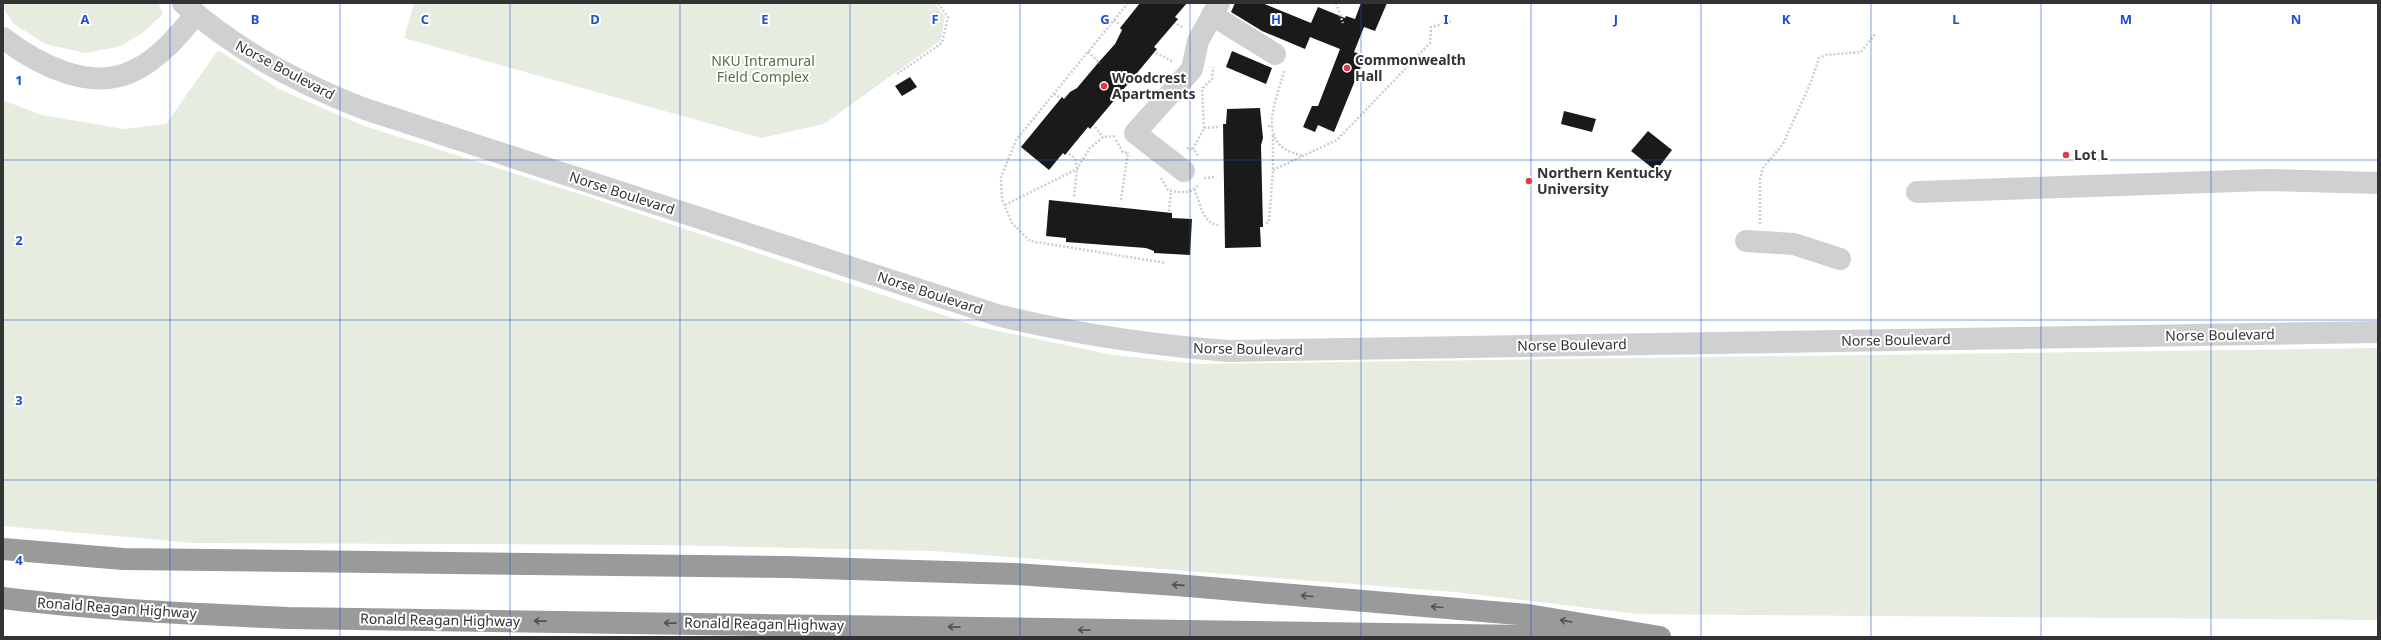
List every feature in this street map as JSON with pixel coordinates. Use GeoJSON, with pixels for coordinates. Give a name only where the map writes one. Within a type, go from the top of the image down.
{"type":"FeatureCollection","features":[{"type":"Feature","properties":{"kind":"highway"},"geometry":{"type":"LineString","coordinates":[[3,549],[80,557],[131,559],[786,567],[1015,574],[1528,614],[1660,637]]}},
{"type":"Feature","properties":{"kind":"highway","name":"Ronald Reagan Highway"},"geometry":{"type":"LineString","coordinates":[[3,598],[63,606],[288,618],[1599,637]]}},
{"type":"Feature","properties":{"kind":"street"},"geometry":{"type":"LineString","coordinates":[[3,38],[16,48],[57,69],[95,78],[114,77],[132,72],[156,56],[176,39],[190,8]]}},
{"type":"Feature","properties":{"kind":"street","name":"Norse Boulevard"},"geometry":{"type":"LineString","coordinates":[[190,8],[221,35],[284,72],[308,85],[365,109],[997,315],[1049,328],[1134,343],[1229,351],[2378,332]]}},
{"type":"Feature","properties":{"kind":"street"},"geometry":{"type":"LineString","coordinates":[[1194,179],[1131,143],[1192,68],[1198,41],[1215,9],[1275,54]]}},
{"type":"Feature","properties":{"kind":"street"},"geometry":{"type":"LineString","coordinates":[[1917,192],[2267,180],[2378,183]]}},
{"type":"Feature","properties":{"kind":"street"},"geometry":{"type":"LineString","coordinates":[[1753,242],[1794,244],[1840,259]]}},
{"type":"Feature","properties":{"kind":"path"},"geometry":{"type":"LineString","coordinates":[[897,74],[942,43],[948,17],[938,3]]}},
{"type":"Feature","properties":{"kind":"path"},"geometry":{"type":"LineString","coordinates":[[1128,3],[1016,140],[1001,177],[1005,205],[1012,223],[1030,241],[1166,263]]}},
{"type":"Feature","properties":{"kind":"path"},"geometry":{"type":"LineString","coordinates":[[1336,3],[1343,23]]}},
{"type":"Feature","properties":{"kind":"path"},"geometry":{"type":"LineString","coordinates":[[1114,20],[1119,24]]}},
{"type":"Feature","properties":{"kind":"path"},"geometry":{"type":"LineString","coordinates":[[1273,170],[1337,140],[1430,43],[1431,27],[1453,21]]}},
{"type":"Feature","properties":{"kind":"path"},"geometry":{"type":"LineString","coordinates":[[1753,242],[1760,179],[1763,168],[1783,144],[1811,82],[1819,58],[1826,55],[1861,52],[1875,34]]}},
{"type":"Feature","properties":{"kind":"path"},"geometry":{"type":"LineString","coordinates":[[1088,52],[1100,62]]}},
{"type":"Feature","properties":{"kind":"path"},"geometry":{"type":"LineString","coordinates":[[1156,53],[1168,61],[1192,68],[1203,88],[1204,128],[1194,179],[1204,216],[1210,223],[1218,224]]}},
{"type":"Feature","properties":{"kind":"path"},"geometry":{"type":"LineString","coordinates":[[1266,223],[1269,222],[1273,170],[1272,126],[1284,71],[1277,66],[1275,54]]}},
{"type":"Feature","properties":{"kind":"path"},"geometry":{"type":"LineString","coordinates":[[1054,94],[1059,97]]}},
{"type":"Feature","properties":{"kind":"path"},"geometry":{"type":"LineString","coordinates":[[1204,128],[1220,127]]}},
{"type":"Feature","properties":{"kind":"path"},"geometry":{"type":"LineString","coordinates":[[1095,128],[1103,137],[1131,143],[1122,200]]}},
{"type":"Feature","properties":{"kind":"path"},"geometry":{"type":"LineString","coordinates":[[1273,133],[1284,148],[1303,156]]}},
{"type":"Feature","properties":{"kind":"path"},"geometry":{"type":"LineString","coordinates":[[1005,205],[1077,169],[1090,148],[1103,137]]}},
{"type":"Feature","properties":{"kind":"path"},"geometry":{"type":"LineString","coordinates":[[1069,154],[1075,158],[1077,169],[1074,197]]}},
{"type":"Feature","properties":{"kind":"path"},"geometry":{"type":"LineString","coordinates":[[1194,179],[1215,177]]}},
{"type":"Feature","properties":{"kind":"path"},"geometry":{"type":"LineString","coordinates":[[1169,211],[1171,191]]}},
{"type":"Feature","properties":{"kind":"green space"},"geometry":{"type":"Polygon","coordinates":[[[3,3],[158,3],[163,14],[141,34],[118,47],[85,53],[45,44],[13,23],[3,8],[3,3]]]}},
{"type":"Feature","properties":{"kind":"green space","name":"NKU Intramural Field Complex"},"geometry":{"type":"Polygon","coordinates":[[[414,3],[935,3],[945,17],[941,40],[824,124],[761,138],[404,38],[414,3]]]}},
{"type":"Feature","properties":{"kind":"green space"},"geometry":{"type":"Polygon","coordinates":[[[218,50],[279,89],[364,126],[586,196],[979,327],[1113,355],[1199,364],[2378,348],[2378,620],[1638,614],[1455,592],[932,551],[663,545],[194,543],[3,526],[3,100],[41,115],[124,129],[166,124],[218,50]]]}},
{"type":"Feature","properties":{"kind":"building","name":"Woodcrest Apartments"},"geometry":{"type":"Polygon","coordinates":[[[1140,3],[1187,3],[1175,17],[1178,19],[1154,47],[1157,49],[1090,129],[1088,127],[1065,155],[1063,153],[1049,170],[1021,147],[1062,97],[1064,99],[1070,92],[1077,88],[1115,44],[1122,30],[1120,28],[1140,3]]]}},
{"type":"Feature","properties":{"kind":"building","name":"Commonwealth Hall"},"geometry":{"type":"Polygon","coordinates":[[[1235,3],[1262,3],[1311,23],[1318,7],[1345,18],[1346,16],[1355,19],[1361,3],[1387,3],[1375,31],[1364,27],[1354,52],[1365,56],[1334,132],[1318,125],[1315,132],[1303,127],[1312,106],[1318,106],[1340,49],[1310,37],[1305,49],[1262,31],[1231,12],[1235,3]]]}},
{"type":"Feature","properties":{"kind":"building"},"geometry":{"type":"Polygon","coordinates":[[[1232,51],[1272,68],[1266,84],[1226,67],[1232,51]]]}},
{"type":"Feature","properties":{"kind":"building"},"geometry":{"type":"Polygon","coordinates":[[[910,77],[917,87],[902,96],[895,86],[910,77]]]}},
{"type":"Feature","properties":{"kind":"building","name":"Woodcrest Apartments"},"geometry":{"type":"Polygon","coordinates":[[[1260,108],[1263,138],[1261,145],[1263,227],[1260,227],[1261,247],[1225,248],[1223,124],[1226,124],[1227,109],[1260,108]]]}},
{"type":"Feature","properties":{"kind":"building"},"geometry":{"type":"Polygon","coordinates":[[[1564,111],[1596,119],[1592,132],[1561,124],[1564,111]]]}},
{"type":"Feature","properties":{"kind":"building"},"geometry":{"type":"Polygon","coordinates":[[[1648,131],[1672,150],[1656,171],[1631,151],[1648,131]]]}},
{"type":"Feature","properties":{"kind":"building"},"geometry":{"type":"Polygon","coordinates":[[[1049,200],[1172,213],[1172,218],[1192,219],[1190,255],[1154,253],[1154,251],[1146,248],[1066,242],[1066,238],[1046,236],[1049,200]]]}},
{"type":"Feature","properties":{"kind":"place","name":"Commonwealth Hall"},"geometry":{"type":"Point","coordinates":[1347,68]}},
{"type":"Feature","properties":{"kind":"place","name":"Woodcrest Apartments"},"geometry":{"type":"Point","coordinates":[1104,86]}},
{"type":"Feature","properties":{"kind":"place","name":"Lot L"},"geometry":{"type":"Point","coordinates":[2066,155]}},
{"type":"Feature","properties":{"kind":"place","name":"Northern Kentucky University"},"geometry":{"type":"Point","coordinates":[1529,181]}}]}
